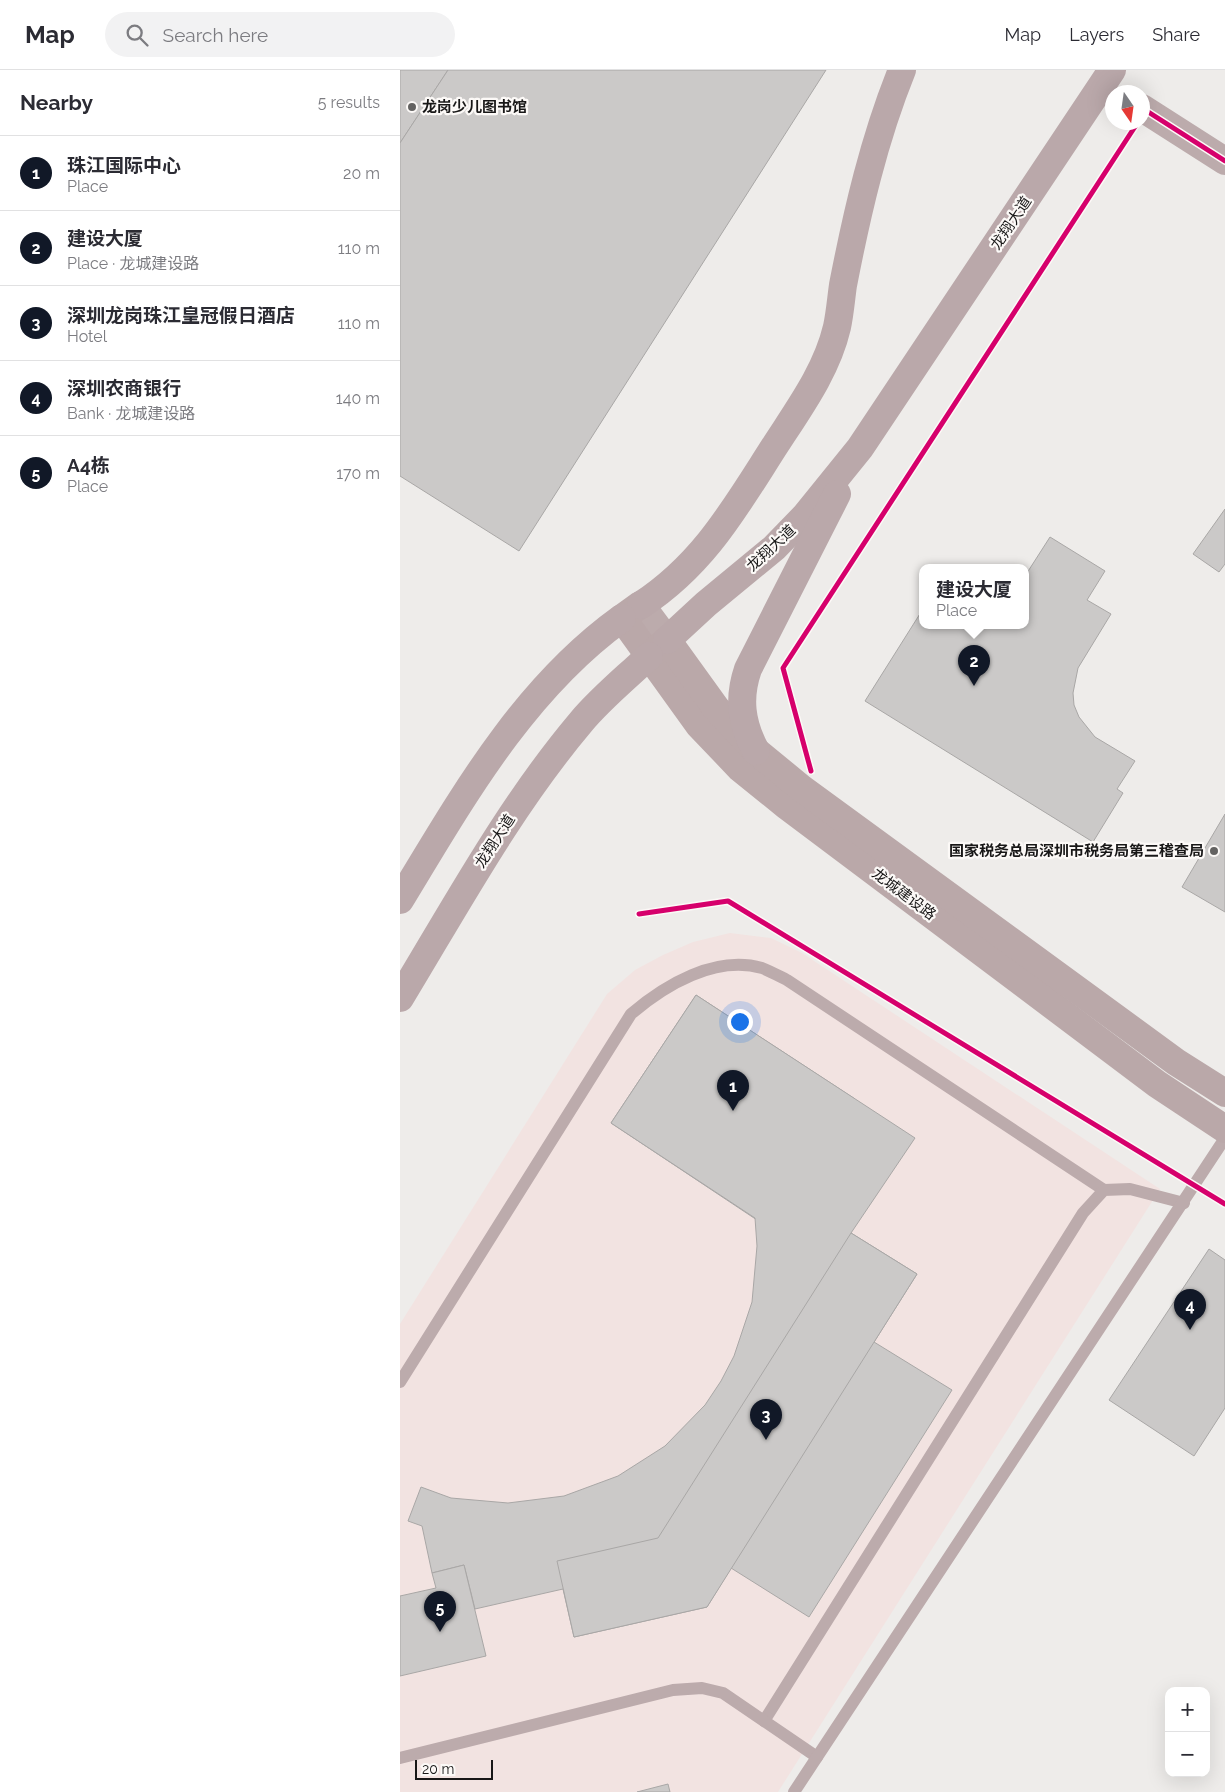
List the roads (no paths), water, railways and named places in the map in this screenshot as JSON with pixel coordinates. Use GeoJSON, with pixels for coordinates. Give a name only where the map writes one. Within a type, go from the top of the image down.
{"type":"FeatureCollection","features":[{"type":"Feature","properties":{"kind":"main road"},"geometry":{"type":"LineString","coordinates":[[400,900],[469,787],[538,696],[570,660],[681,575],[709,545],[824,367],[837,328],[857,219],[874,152],[902,70]]}},
{"type":"Feature","properties":{"kind":"main road","name":"龙翔大道"},"geometry":{"type":"LineString","coordinates":[[400,998],[479,865],[546,767],[581,722],[605,696],[706,604],[774,548],[805,516],[860,448],[1112,82]]}},
{"type":"Feature","properties":{"kind":"main road"},"geometry":{"type":"LineString","coordinates":[[756,751],[744,725],[742,710],[741,696],[748,669],[860,448]]}},
{"type":"Feature","properties":{"kind":"main road","name":"龙城建设路"},"geometry":{"type":"LineString","coordinates":[[658,648],[756,751],[801,788],[1168,1056],[1225,1093]]}},
{"type":"Feature","properties":{"kind":"main road","name":"龙城建设路"},"geometry":{"type":"LineString","coordinates":[[658,648],[699,725],[740,768],[786,806],[1157,1084],[1225,1129]]}},
{"type":"Feature","properties":{"kind":"street"},"geometry":{"type":"LineString","coordinates":[[1150,113],[1225,161]]}},
{"type":"Feature","properties":{"kind":"street","name":"龙城建设路"},"geometry":{"type":"LineString","coordinates":[[632,611],[658,648]]}},
{"type":"Feature","properties":{"kind":"lane"},"geometry":{"type":"LineString","coordinates":[[400,1382],[631,1014],[653,995],[703,971],[732,964],[762,968],[787,980],[1104,1190],[1130,1189],[1184,1203]]}},
{"type":"Feature","properties":{"kind":"lane"},"geometry":{"type":"LineString","coordinates":[[794,1792],[1184,1203],[1225,1138]]}},
{"type":"Feature","properties":{"kind":"lane"},"geometry":{"type":"LineString","coordinates":[[764,1721],[1083,1213],[1104,1190]]}},
{"type":"Feature","properties":{"kind":"lane"},"geometry":{"type":"LineString","coordinates":[[400,1758],[673,1690],[702,1688],[723,1694],[817,1757]]}},
{"type":"Feature","properties":{"kind":"place","name":"龙岗少儿图书馆"},"geometry":{"type":"Point","coordinates":[412,107]}},
{"type":"Feature","properties":{"kind":"place","name":"建设大厦"},"geometry":{"type":"Point","coordinates":[974,686]}},
{"type":"Feature","properties":{"kind":"place","name":"国家税务总局深圳市税务局第三稽查局"},"geometry":{"type":"Point","coordinates":[1214,851]}},
{"type":"Feature","properties":{"kind":"place","name":"珠江国际中心"},"geometry":{"type":"Point","coordinates":[733,1111]}},
{"type":"Feature","properties":{"kind":"place","name":"深圳农商银行"},"geometry":{"type":"Point","coordinates":[1190,1330]}},
{"type":"Feature","properties":{"kind":"place","name":"深圳龙岗珠江皇冠假日酒店"},"geometry":{"type":"Point","coordinates":[766,1440]}},
{"type":"Feature","properties":{"kind":"place","name":"A4栋"},"geometry":{"type":"Point","coordinates":[440,1632]}}]}
